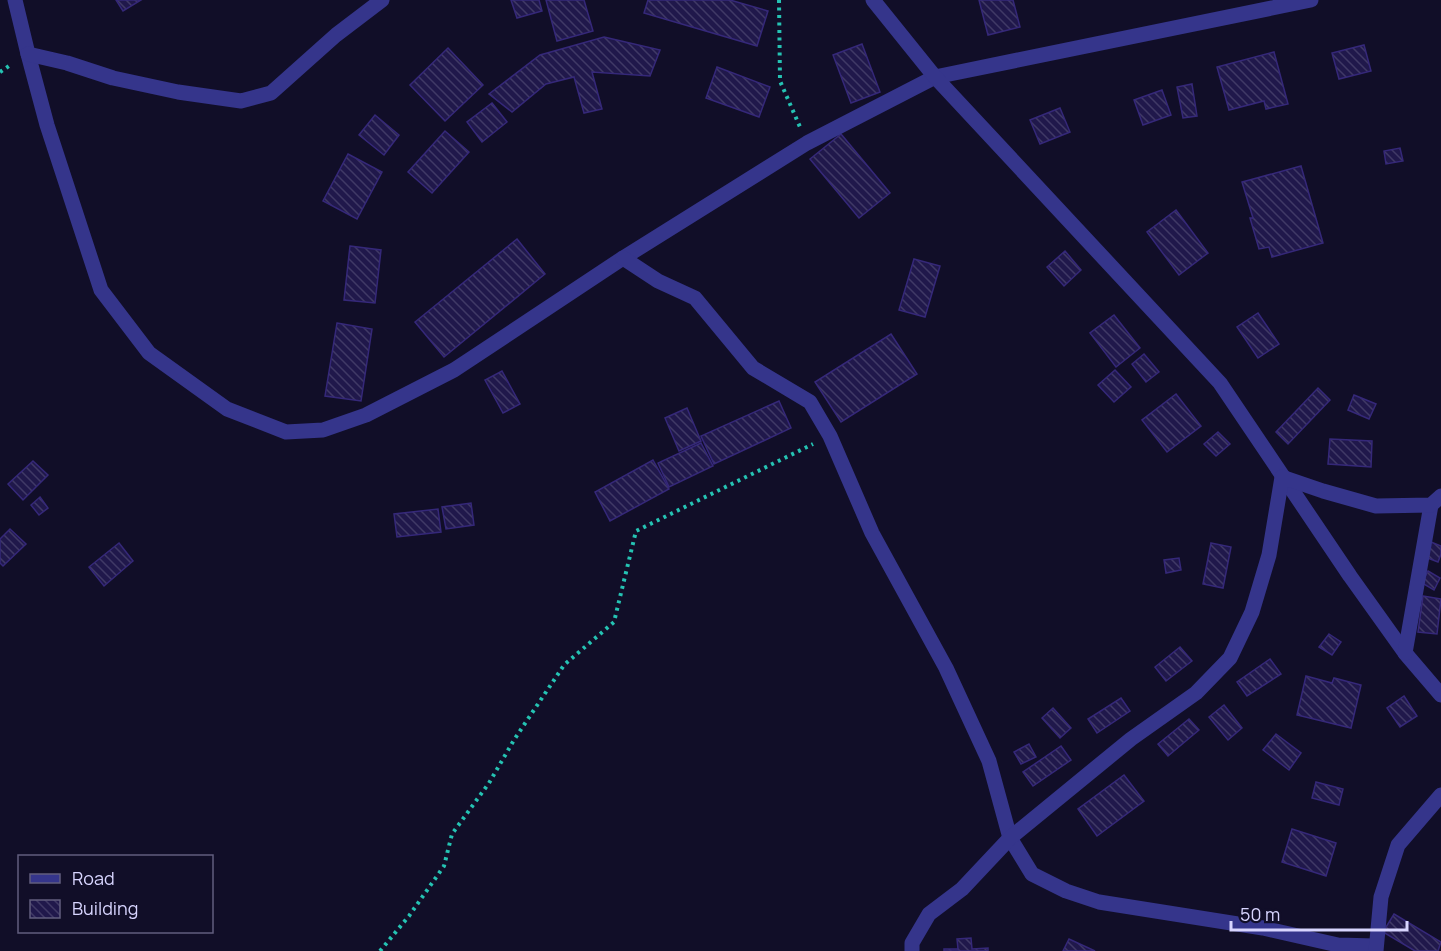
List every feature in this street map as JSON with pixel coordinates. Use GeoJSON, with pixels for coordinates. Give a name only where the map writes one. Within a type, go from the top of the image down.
{"type":"FeatureCollection","features":[{"type":"Feature","properties":{"kind":"street"},"geometry":{"type":"LineString","coordinates":[[15,0],[47,125],[101,290],[149,353],[227,409],[286,432],[323,430],[366,415],[454,370],[623,258],[807,143],[935,77],[1311,0]]}},
{"type":"Feature","properties":{"kind":"street"},"geometry":{"type":"LineString","coordinates":[[28,54],[67,63],[113,78],[178,92],[241,100],[271,93],[336,35],[382,0]]}},
{"type":"Feature","properties":{"kind":"street"},"geometry":{"type":"LineString","coordinates":[[873,0],[935,77],[1220,383],[1350,576],[1406,653],[1441,695]]}},
{"type":"Feature","properties":{"kind":"street"},"geometry":{"type":"LineString","coordinates":[[623,258],[658,281],[695,298],[753,368],[810,402],[830,436],[872,533],[946,668],[989,761],[1010,838],[1032,874],[1066,891],[1099,902],[1263,928],[1338,945],[1375,949],[1382,897],[1398,845],[1441,795]]}},
{"type":"Feature","properties":{"kind":"street"},"geometry":{"type":"LineString","coordinates":[[1282,477],[1376,506],[1436,501],[1406,653]]}},
{"type":"Feature","properties":{"kind":"street"},"geometry":{"type":"LineString","coordinates":[[912,951],[912,942],[929,914],[962,889],[1010,838],[1131,740],[1196,693],[1230,658],[1252,612],[1269,555],[1282,477]]}},
{"type":"Feature","properties":{"kind":"path"},"geometry":{"type":"LineString","coordinates":[[779,0],[780,81],[807,143]]}},
{"type":"Feature","properties":{"kind":"path"},"geometry":{"type":"LineString","coordinates":[[380,951],[409,916],[444,866],[452,834],[489,783],[514,740],[564,665],[614,622],[636,531],[830,436]]}},
{"type":"Feature","properties":{"kind":"building"},"geometry":{"type":"Polygon","coordinates":[[[116,0],[141,0],[123,11],[116,0]]]}},
{"type":"Feature","properties":{"kind":"building"},"geometry":{"type":"Polygon","coordinates":[[[511,0],[539,0],[542,11],[517,18],[511,0]]]}},
{"type":"Feature","properties":{"kind":"building"},"geometry":{"type":"Polygon","coordinates":[[[546,0],[584,0],[593,31],[557,41],[546,0]]]}},
{"type":"Feature","properties":{"kind":"building"},"geometry":{"type":"Polygon","coordinates":[[[648,0],[730,0],[768,11],[757,46],[644,13],[648,0]]]}},
{"type":"Feature","properties":{"kind":"building"},"geometry":{"type":"Polygon","coordinates":[[[979,0],[1013,0],[1020,27],[988,35],[979,0]]]}},
{"type":"Feature","properties":{"kind":"building"},"geometry":{"type":"Polygon","coordinates":[[[604,37],[660,50],[650,76],[592,72],[602,109],[584,113],[574,77],[546,84],[512,112],[489,94],[540,55],[604,37]]]}},
{"type":"Feature","properties":{"kind":"building"},"geometry":{"type":"Polygon","coordinates":[[[862,44],[880,92],[851,103],[833,55],[862,44]]]}},
{"type":"Feature","properties":{"kind":"building"},"geometry":{"type":"Polygon","coordinates":[[[1364,45],[1371,71],[1339,79],[1332,53],[1364,45]]]}},
{"type":"Feature","properties":{"kind":"building"},"geometry":{"type":"Polygon","coordinates":[[[448,48],[483,85],[445,121],[410,85],[448,48]]]}},
{"type":"Feature","properties":{"kind":"building"},"geometry":{"type":"Polygon","coordinates":[[[1274,52],[1288,104],[1266,109],[1264,101],[1229,110],[1217,67],[1274,52]]]}},
{"type":"Feature","properties":{"kind":"building"},"geometry":{"type":"Polygon","coordinates":[[[717,67],[770,87],[759,117],[706,98],[717,67]]]}},
{"type":"Feature","properties":{"kind":"building"},"geometry":{"type":"Polygon","coordinates":[[[1192,84],[1197,116],[1183,118],[1177,87],[1192,84]]]}},
{"type":"Feature","properties":{"kind":"building"},"geometry":{"type":"Polygon","coordinates":[[[1162,90],[1171,115],[1143,125],[1134,100],[1162,90]]]}},
{"type":"Feature","properties":{"kind":"building"},"geometry":{"type":"Polygon","coordinates":[[[492,103],[507,122],[482,142],[467,122],[492,103]]]}},
{"type":"Feature","properties":{"kind":"building"},"geometry":{"type":"Polygon","coordinates":[[[1060,108],[1070,132],[1040,144],[1030,120],[1060,108]]]}},
{"type":"Feature","properties":{"kind":"building"},"geometry":{"type":"Polygon","coordinates":[[[375,115],[399,135],[384,155],[359,135],[375,115]]]}},
{"type":"Feature","properties":{"kind":"building"},"geometry":{"type":"Polygon","coordinates":[[[445,131],[469,152],[432,193],[408,172],[445,131]]]}},
{"type":"Feature","properties":{"kind":"building"},"geometry":{"type":"Polygon","coordinates":[[[841,134],[890,193],[859,218],[810,159],[841,134]]]}},
{"type":"Feature","properties":{"kind":"building"},"geometry":{"type":"Polygon","coordinates":[[[1400,148],[1403,161],[1386,164],[1384,151],[1400,148]]]}},
{"type":"Feature","properties":{"kind":"building"},"geometry":{"type":"Polygon","coordinates":[[[348,154],[382,172],[357,219],[323,201],[348,154]]]}},
{"type":"Feature","properties":{"kind":"building"},"geometry":{"type":"Polygon","coordinates":[[[1301,166],[1323,243],[1272,257],[1269,247],[1259,249],[1250,218],[1253,218],[1242,182],[1301,166]]]}},
{"type":"Feature","properties":{"kind":"building"},"geometry":{"type":"Polygon","coordinates":[[[1176,210],[1208,253],[1179,275],[1147,232],[1176,210]]]}},
{"type":"Feature","properties":{"kind":"building"},"geometry":{"type":"Polygon","coordinates":[[[517,239],[545,274],[444,357],[415,322],[517,239]]]}},
{"type":"Feature","properties":{"kind":"building"},"geometry":{"type":"Polygon","coordinates":[[[350,246],[381,250],[375,303],[344,300],[350,246]]]}},
{"type":"Feature","properties":{"kind":"building"},"geometry":{"type":"Polygon","coordinates":[[[1065,251],[1081,270],[1064,286],[1047,267],[1065,251]]]}},
{"type":"Feature","properties":{"kind":"building"},"geometry":{"type":"Polygon","coordinates":[[[914,259],[940,266],[925,317],[899,310],[914,259]]]}},
{"type":"Feature","properties":{"kind":"building"},"geometry":{"type":"Polygon","coordinates":[[[1258,313],[1279,344],[1258,358],[1237,327],[1258,313]]]}},
{"type":"Feature","properties":{"kind":"building"},"geometry":{"type":"Polygon","coordinates":[[[1114,315],[1140,348],[1116,367],[1090,333],[1114,315]]]}},
{"type":"Feature","properties":{"kind":"building"},"geometry":{"type":"Polygon","coordinates":[[[337,323],[372,329],[361,401],[325,396],[337,323]]]}},
{"type":"Feature","properties":{"kind":"building"},"geometry":{"type":"Polygon","coordinates":[[[891,334],[917,374],[841,422],[815,382],[891,334]]]}},
{"type":"Feature","properties":{"kind":"building"},"geometry":{"type":"Polygon","coordinates":[[[1144,354],[1159,372],[1146,382],[1132,364],[1144,354]]]}},
{"type":"Feature","properties":{"kind":"building"},"geometry":{"type":"Polygon","coordinates":[[[1115,370],[1131,387],[1114,402],[1098,385],[1115,370]]]}},
{"type":"Feature","properties":{"kind":"building"},"geometry":{"type":"Polygon","coordinates":[[[502,371],[520,404],[503,413],[485,380],[502,371]]]}},
{"type":"Feature","properties":{"kind":"building"},"geometry":{"type":"Polygon","coordinates":[[[1318,388],[1330,400],[1288,444],[1276,432],[1318,388]]]}},
{"type":"Feature","properties":{"kind":"building"},"geometry":{"type":"Polygon","coordinates":[[[1176,394],[1201,426],[1167,452],[1142,420],[1176,394]]]}},
{"type":"Feature","properties":{"kind":"building"},"geometry":{"type":"Polygon","coordinates":[[[1354,395],[1376,404],[1369,419],[1348,410],[1354,395]]]}},
{"type":"Feature","properties":{"kind":"building"},"geometry":{"type":"Polygon","coordinates":[[[779,401],[791,428],[714,464],[701,436],[779,401]]]}},
{"type":"Feature","properties":{"kind":"building"},"geometry":{"type":"Polygon","coordinates":[[[687,408],[701,441],[679,451],[665,418],[687,408]]]}},
{"type":"Feature","properties":{"kind":"building"},"geometry":{"type":"Polygon","coordinates":[[[1218,432],[1230,444],[1216,456],[1204,444],[1218,432]]]}},
{"type":"Feature","properties":{"kind":"building"},"geometry":{"type":"Polygon","coordinates":[[[1330,439],[1372,441],[1371,467],[1328,464],[1330,439]]]}},
{"type":"Feature","properties":{"kind":"building"},"geometry":{"type":"Polygon","coordinates":[[[701,443],[713,466],[669,487],[658,463],[701,443]]]}},
{"type":"Feature","properties":{"kind":"building"},"geometry":{"type":"Polygon","coordinates":[[[653,460],[669,489],[610,521],[595,492],[653,460]]]}},
{"type":"Feature","properties":{"kind":"building"},"geometry":{"type":"Polygon","coordinates":[[[33,461],[48,475],[23,500],[8,484],[33,461]]]}},
{"type":"Feature","properties":{"kind":"building"},"geometry":{"type":"Polygon","coordinates":[[[40,497],[48,508],[39,515],[31,505],[40,497]]]}},
{"type":"Feature","properties":{"kind":"building"},"geometry":{"type":"Polygon","coordinates":[[[471,503],[474,525],[446,529],[442,507],[471,503]]]}},
{"type":"Feature","properties":{"kind":"building"},"geometry":{"type":"Polygon","coordinates":[[[438,509],[441,532],[397,537],[394,514],[438,509]]]}},
{"type":"Feature","properties":{"kind":"building"},"geometry":{"type":"Polygon","coordinates":[[[10,529],[26,544],[3,566],[0,563],[0,539],[10,529]]]}},
{"type":"Feature","properties":{"kind":"building"},"geometry":{"type":"Polygon","coordinates":[[[1431,542],[1441,546],[1438,562],[1425,557],[1431,542]]]}},
{"type":"Feature","properties":{"kind":"building"},"geometry":{"type":"Polygon","coordinates":[[[119,543],[133,561],[104,586],[89,567],[119,543]]]}},
{"type":"Feature","properties":{"kind":"building"},"geometry":{"type":"Polygon","coordinates":[[[1211,543],[1231,547],[1223,588],[1203,584],[1211,543]]]}},
{"type":"Feature","properties":{"kind":"building"},"geometry":{"type":"Polygon","coordinates":[[[1179,558],[1181,570],[1166,573],[1164,560],[1179,558]]]}},
{"type":"Feature","properties":{"kind":"building"},"geometry":{"type":"Polygon","coordinates":[[[1428,571],[1440,578],[1434,590],[1422,583],[1428,571]]]}},
{"type":"Feature","properties":{"kind":"building"},"geometry":{"type":"Polygon","coordinates":[[[1423,596],[1441,599],[1437,634],[1418,632],[1423,596]]]}},
{"type":"Feature","properties":{"kind":"building"},"geometry":{"type":"Polygon","coordinates":[[[1329,634],[1341,642],[1332,655],[1319,647],[1329,634]]]}},
{"type":"Feature","properties":{"kind":"building"},"geometry":{"type":"Polygon","coordinates":[[[1180,647],[1192,661],[1166,681],[1155,667],[1180,647]]]}},
{"type":"Feature","properties":{"kind":"building"},"geometry":{"type":"Polygon","coordinates":[[[1270,659],[1281,674],[1247,696],[1237,682],[1270,659]]]}},
{"type":"Feature","properties":{"kind":"building"},"geometry":{"type":"Polygon","coordinates":[[[1306,676],[1332,683],[1334,678],[1361,685],[1351,728],[1297,715],[1306,676]]]}},
{"type":"Feature","properties":{"kind":"building"},"geometry":{"type":"Polygon","coordinates":[[[1404,696],[1417,716],[1400,727],[1387,708],[1404,696]]]}},
{"type":"Feature","properties":{"kind":"building"},"geometry":{"type":"Polygon","coordinates":[[[1121,698],[1130,711],[1097,733],[1088,719],[1121,698]]]}},
{"type":"Feature","properties":{"kind":"building"},"geometry":{"type":"Polygon","coordinates":[[[1224,705],[1242,728],[1228,740],[1209,717],[1224,705]]]}},
{"type":"Feature","properties":{"kind":"building"},"geometry":{"type":"Polygon","coordinates":[[[1053,708],[1071,728],[1060,738],[1042,718],[1053,708]]]}},
{"type":"Feature","properties":{"kind":"building"},"geometry":{"type":"Polygon","coordinates":[[[1189,719],[1199,730],[1168,756],[1158,744],[1189,719]]]}},
{"type":"Feature","properties":{"kind":"building"},"geometry":{"type":"Polygon","coordinates":[[[1276,734],[1301,753],[1289,770],[1263,750],[1276,734]]]}},
{"type":"Feature","properties":{"kind":"building"},"geometry":{"type":"Polygon","coordinates":[[[1029,744],[1036,757],[1021,764],[1014,752],[1029,744]]]}},
{"type":"Feature","properties":{"kind":"building"},"geometry":{"type":"Polygon","coordinates":[[[1061,746],[1071,760],[1033,786],[1023,772],[1061,746]]]}},
{"type":"Feature","properties":{"kind":"building"},"geometry":{"type":"Polygon","coordinates":[[[1124,775],[1144,801],[1097,836],[1078,809],[1124,775]]]}},
{"type":"Feature","properties":{"kind":"building"},"geometry":{"type":"Polygon","coordinates":[[[1316,782],[1343,789],[1339,805],[1312,798],[1316,782]]]}},
{"type":"Feature","properties":{"kind":"building"},"geometry":{"type":"Polygon","coordinates":[[[1292,829],[1336,843],[1326,876],[1282,862],[1292,829]]]}},
{"type":"Feature","properties":{"kind":"building"},"geometry":{"type":"Polygon","coordinates":[[[1394,914],[1441,942],[1438,951],[1415,951],[1383,932],[1394,914]]]}},
{"type":"Feature","properties":{"kind":"building"},"geometry":{"type":"Polygon","coordinates":[[[971,938],[972,949],[988,948],[988,951],[944,951],[944,949],[958,949],[957,939],[971,938]]]}},
{"type":"Feature","properties":{"kind":"building"},"geometry":{"type":"Polygon","coordinates":[[[1069,939],[1095,951],[1063,951],[1069,939]]]}}]}
